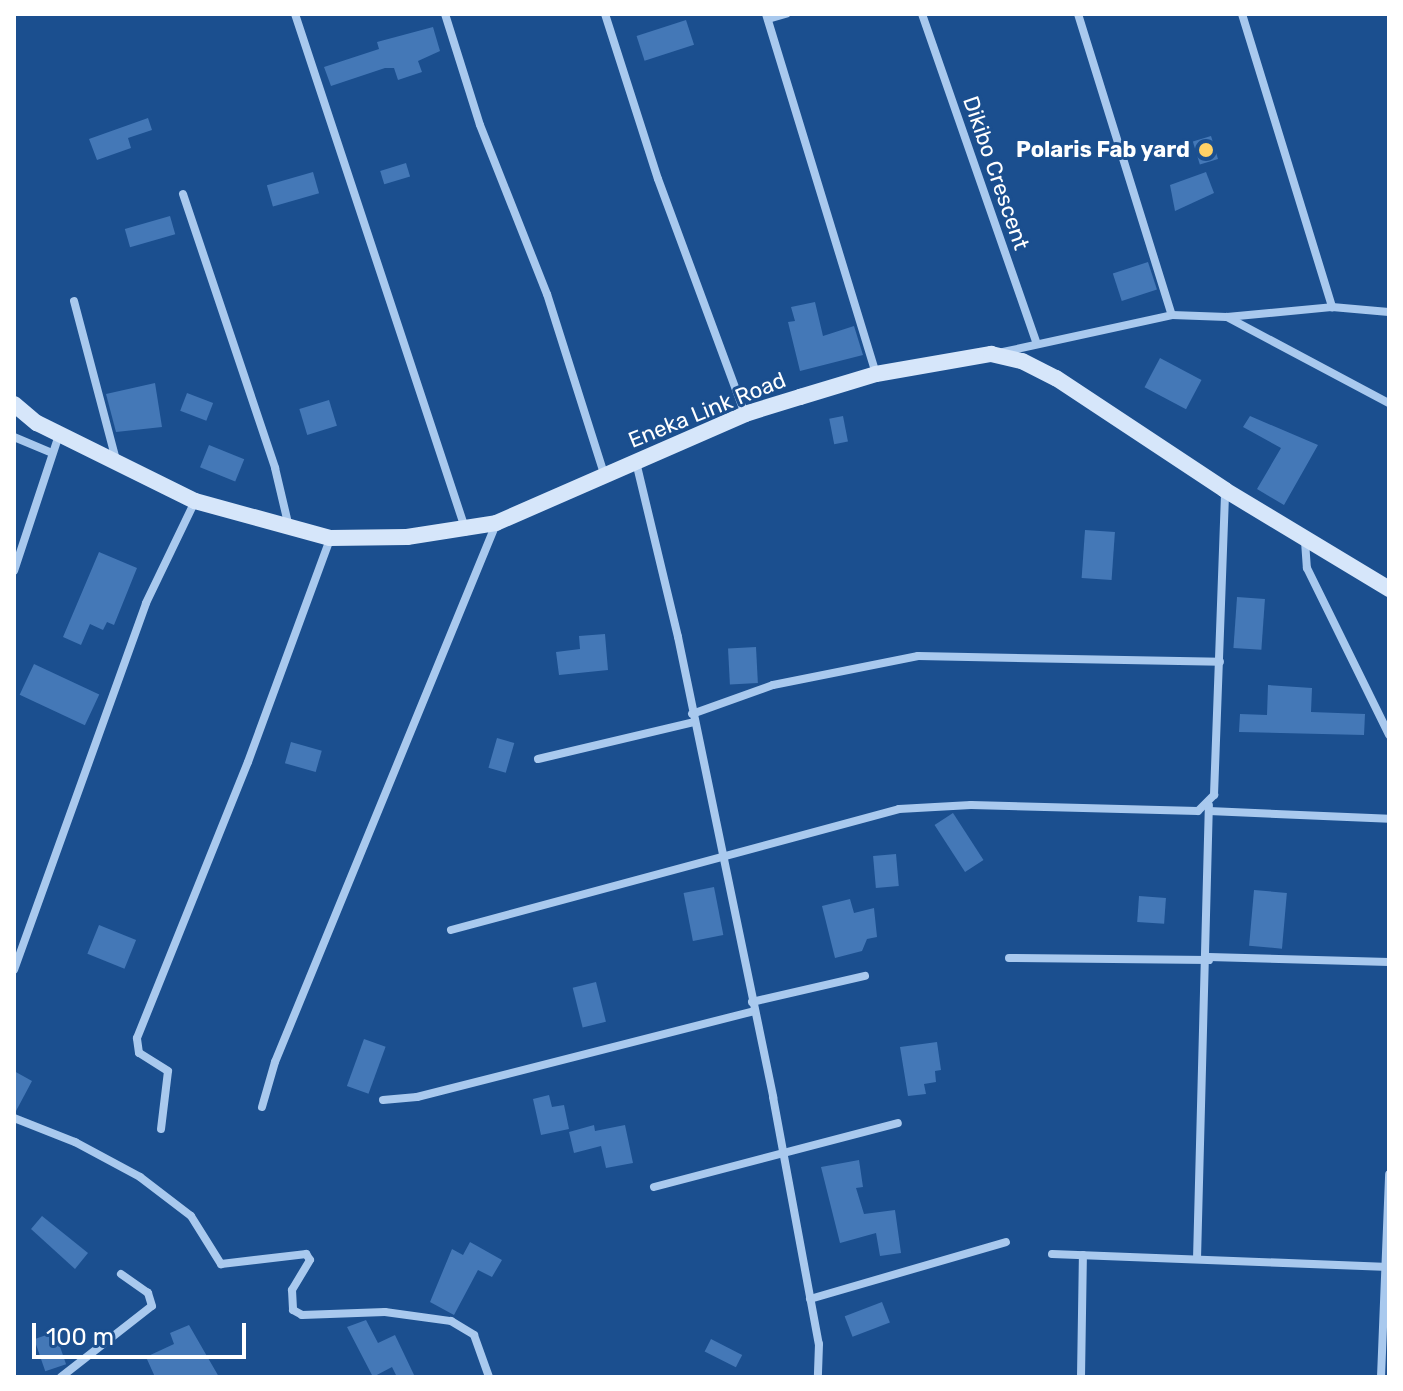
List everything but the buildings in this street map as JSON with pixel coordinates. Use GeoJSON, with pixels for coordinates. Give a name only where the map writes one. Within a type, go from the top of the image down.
{"type":"FeatureCollection","features":[{"type":"Feature","properties":{"kind":"street"},"geometry":{"type":"LineString","coordinates":[[295,14],[466,531]]}},
{"type":"Feature","properties":{"kind":"street"},"geometry":{"type":"LineString","coordinates":[[445,14],[480,125],[547,294],[604,474]]}},
{"type":"Feature","properties":{"kind":"street"},"geometry":{"type":"LineString","coordinates":[[605,14],[658,179],[745,414]]}},
{"type":"Feature","properties":{"kind":"street"},"geometry":{"type":"LineString","coordinates":[[786,14],[767,17],[876,374]]}},
{"type":"Feature","properties":{"kind":"street","name":"Dikibo Crescent"},"geometry":{"type":"LineString","coordinates":[[922,14],[1037,344]]}},
{"type":"Feature","properties":{"kind":"street"},"geometry":{"type":"LineString","coordinates":[[1078,14],[1172,315]]}},
{"type":"Feature","properties":{"kind":"street"},"geometry":{"type":"LineString","coordinates":[[1242,14],[1332,307]]}},
{"type":"Feature","properties":{"kind":"street"},"geometry":{"type":"LineString","coordinates":[[183,194],[275,468],[289,528]]}},
{"type":"Feature","properties":{"kind":"street"},"geometry":{"type":"LineString","coordinates":[[74,301],[116,460]]}},
{"type":"Feature","properties":{"kind":"street"},"geometry":{"type":"LineString","coordinates":[[991,354],[1172,315],[1227,317],[1332,307],[1389,312]]}},
{"type":"Feature","properties":{"kind":"street"},"geometry":{"type":"LineString","coordinates":[[1227,317],[1389,403]]}},
{"type":"Feature","properties":{"kind":"street","name":"Eneka Link Road"},"geometry":{"type":"LineString","coordinates":[[14,404],[60,434],[195,501],[330,538],[466,531],[496,523],[745,414],[876,374],[991,354],[1022,361],[1056,378],[1225,490],[1389,589]]}},
{"type":"Feature","properties":{"kind":"street"},"geometry":{"type":"LineString","coordinates":[[14,571],[60,434]]}},
{"type":"Feature","properties":{"kind":"street"},"geometry":{"type":"LineString","coordinates":[[14,437],[52,453]]}},
{"type":"Feature","properties":{"kind":"street"},"geometry":{"type":"LineString","coordinates":[[636,462],[693,718],[783,1153],[819,1344],[818,1377]]}},
{"type":"Feature","properties":{"kind":"street"},"geometry":{"type":"LineString","coordinates":[[1197,1259],[1209,958],[1209,808],[1214,795],[1225,490]]}},
{"type":"Feature","properties":{"kind":"street"},"geometry":{"type":"LineString","coordinates":[[14,970],[146,603],[195,501]]}},
{"type":"Feature","properties":{"kind":"street"},"geometry":{"type":"LineString","coordinates":[[262,1107],[275,1062],[496,523]]}},
{"type":"Feature","properties":{"kind":"street"},"geometry":{"type":"LineString","coordinates":[[161,1129],[168,1071],[139,1053],[137,1038],[248,762],[330,538]]}},
{"type":"Feature","properties":{"kind":"street"},"geometry":{"type":"LineString","coordinates":[[1305,540],[1307,568],[1389,735]]}},
{"type":"Feature","properties":{"kind":"street"},"geometry":{"type":"LineString","coordinates":[[538,759],[693,718],[773,685],[918,656],[1220,662]]}},
{"type":"Feature","properties":{"kind":"street"},"geometry":{"type":"LineString","coordinates":[[451,930],[723,860],[770,842],[922,806],[1198,811],[1209,808],[1389,819]]}},
{"type":"Feature","properties":{"kind":"street"},"geometry":{"type":"LineString","coordinates":[[1009,958],[1389,962]]}},
{"type":"Feature","properties":{"kind":"street"},"geometry":{"type":"LineString","coordinates":[[383,1100],[417,1097],[865,976]]}},
{"type":"Feature","properties":{"kind":"street"},"geometry":{"type":"LineString","coordinates":[[14,1118],[75,1142],[140,1177],[191,1216],[221,1264],[306,1254],[310,1260],[292,1290],[293,1310],[302,1315],[385,1312],[451,1321],[474,1335],[489,1377]]}},
{"type":"Feature","properties":{"kind":"street"},"geometry":{"type":"LineString","coordinates":[[654,1187],[898,1123]]}},
{"type":"Feature","properties":{"kind":"street"},"geometry":{"type":"LineString","coordinates":[[1381,1377],[1388,1267],[1389,1174]]}},
{"type":"Feature","properties":{"kind":"street"},"geometry":{"type":"LineString","coordinates":[[810,1299],[1006,1242]]}},
{"type":"Feature","properties":{"kind":"street"},"geometry":{"type":"LineString","coordinates":[[1052,1254],[1388,1267]]}},
{"type":"Feature","properties":{"kind":"street"},"geometry":{"type":"LineString","coordinates":[[1081,1377],[1083,1255]]}},
{"type":"Feature","properties":{"kind":"street"},"geometry":{"type":"LineString","coordinates":[[61,1377],[152,1306],[148,1293],[121,1274]]}},
{"type":"Feature","properties":{"kind":"place","name":"Polaris Fab yard"},"geometry":{"type":"Point","coordinates":[1206,150]}}]}
